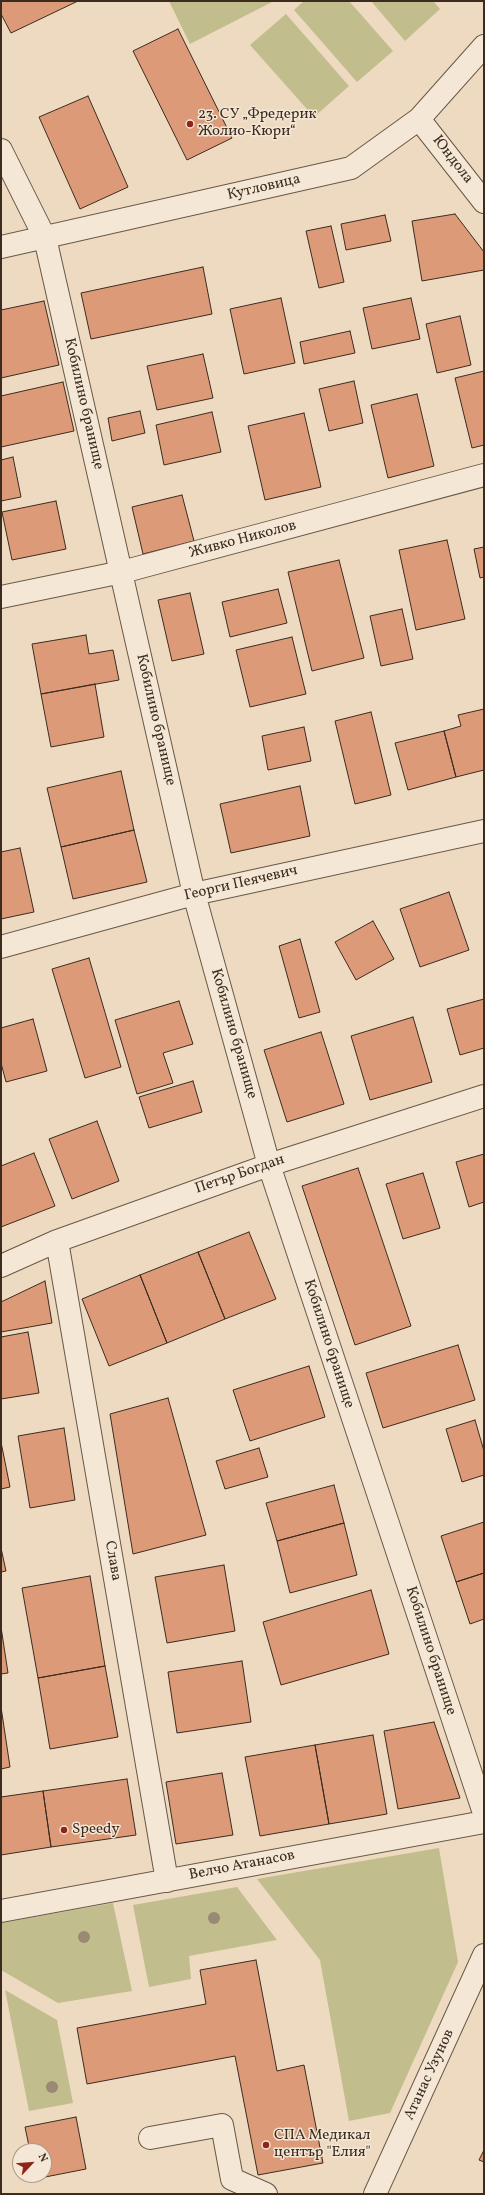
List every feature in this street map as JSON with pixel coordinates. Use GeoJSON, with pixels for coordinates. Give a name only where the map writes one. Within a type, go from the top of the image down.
{"type":"FeatureCollection","features":[{"type":"Feature","properties":{"kind":"street","name":"Кутловица"},"geometry":{"type":"LineString","coordinates":[[1,247],[351,168],[419,119],[484,46]]}},
{"type":"Feature","properties":{"kind":"street","name":"Юндола"},"geometry":{"type":"LineString","coordinates":[[419,119],[484,202]]}},
{"type":"Feature","properties":{"kind":"street","name":"Кобилино бранище"},"geometry":{"type":"LineString","coordinates":[[1,150],[45,238],[194,894],[269,1165],[484,1813]]}},
{"type":"Feature","properties":{"kind":"street","name":"Живко Николов"},"geometry":{"type":"LineString","coordinates":[[1,597],[122,572],[484,475]]}},
{"type":"Feature","properties":{"kind":"street","name":"Георги Пеячевич"},"geometry":{"type":"LineString","coordinates":[[1,947],[194,894],[484,831]]}},
{"type":"Feature","properties":{"kind":"street","name":"Петър Богдан"},"geometry":{"type":"LineString","coordinates":[[1,1266],[57,1241],[269,1165],[484,1096]]}},
{"type":"Feature","properties":{"kind":"street","name":"Слава"},"geometry":{"type":"LineString","coordinates":[[57,1241],[167,1880]]}},
{"type":"Feature","properties":{"kind":"street","name":"Велчо Атанасов"},"geometry":{"type":"LineString","coordinates":[[1,1911],[484,1822]]}},
{"type":"Feature","properties":{"kind":"street","name":"Атанас Узунов"},"geometry":{"type":"LineString","coordinates":[[375,2194],[484,1955]]}},
{"type":"Feature","properties":{"kind":"street"},"geometry":{"type":"LineString","coordinates":[[150,2138],[222,2125],[232,2179],[266,2194]]}},
{"type":"Feature","properties":{"kind":"shaded area"},"geometry":{"type":"Polygon","coordinates":[[[169,1],[274,1],[190,44],[169,1]]]}},
{"type":"Feature","properties":{"kind":"shaded area"},"geometry":{"type":"Polygon","coordinates":[[[304,1],[349,1],[393,51],[357,82],[294,10],[304,1]]]}},
{"type":"Feature","properties":{"kind":"shaded area"},"geometry":{"type":"Polygon","coordinates":[[[371,1],[433,1],[440,9],[405,41],[371,1]]]}},
{"type":"Feature","properties":{"kind":"shaded area"},"geometry":{"type":"Polygon","coordinates":[[[286,14],[349,86],[314,117],[250,45],[286,14]]]}},
{"type":"Feature","properties":{"kind":"shaded area"},"geometry":{"type":"Polygon","coordinates":[[[439,1848],[458,1962],[390,2113],[349,2121],[320,1960],[257,1879],[439,1848]]]}},
{"type":"Feature","properties":{"kind":"shaded area"},"geometry":{"type":"Polygon","coordinates":[[[237,1887],[277,1940],[189,1956],[191,1979],[149,1987],[133,1905],[237,1887]]]}},
{"type":"Feature","properties":{"kind":"shaded area"},"geometry":{"type":"Polygon","coordinates":[[[113,1903],[132,1991],[58,2003],[1,1970],[1,1923],[113,1903]]]}},
{"type":"Feature","properties":{"kind":"shaded area"},"geometry":{"type":"Polygon","coordinates":[[[5,1990],[57,2020],[73,2103],[29,2111],[5,1990]]]}},
{"type":"Feature","properties":{"kind":"building"},"geometry":{"type":"Polygon","coordinates":[[[1,1],[78,1],[11,33],[1,14],[1,1]]]}},
{"type":"Feature","properties":{"kind":"building"},"geometry":{"type":"Polygon","coordinates":[[[178,29],[232,138],[187,160],[133,51],[178,29]]]}},
{"type":"Feature","properties":{"kind":"building"},"geometry":{"type":"Polygon","coordinates":[[[88,96],[128,187],[80,209],[39,117],[88,96]]]}},
{"type":"Feature","properties":{"kind":"building"},"geometry":{"type":"Polygon","coordinates":[[[455,214],[484,252],[484,270],[422,281],[412,221],[455,214]]]}},
{"type":"Feature","properties":{"kind":"building"},"geometry":{"type":"Polygon","coordinates":[[[385,215],[391,241],[346,250],[341,224],[385,215]]]}},
{"type":"Feature","properties":{"kind":"building"},"geometry":{"type":"Polygon","coordinates":[[[331,226],[344,282],[319,288],[306,231],[331,226]]]}},
{"type":"Feature","properties":{"kind":"building"},"geometry":{"type":"Polygon","coordinates":[[[203,267],[212,314],[91,339],[81,293],[203,267]]]}},
{"type":"Feature","properties":{"kind":"building"},"geometry":{"type":"Polygon","coordinates":[[[281,298],[295,363],[244,374],[230,309],[281,298]]]}},
{"type":"Feature","properties":{"kind":"building"},"geometry":{"type":"Polygon","coordinates":[[[411,298],[420,339],[372,349],[363,308],[411,298]]]}},
{"type":"Feature","properties":{"kind":"building"},"geometry":{"type":"Polygon","coordinates":[[[44,301],[59,365],[1,378],[1,310],[44,301]]]}},
{"type":"Feature","properties":{"kind":"building"},"geometry":{"type":"Polygon","coordinates":[[[460,316],[471,365],[437,373],[426,324],[460,316]]]}},
{"type":"Feature","properties":{"kind":"building"},"geometry":{"type":"Polygon","coordinates":[[[350,331],[355,353],[304,364],[300,342],[350,331]]]}},
{"type":"Feature","properties":{"kind":"building"},"geometry":{"type":"Polygon","coordinates":[[[203,354],[213,398],[157,410],[147,366],[203,354]]]}},
{"type":"Feature","properties":{"kind":"building"},"geometry":{"type":"Polygon","coordinates":[[[484,371],[484,445],[472,448],[455,378],[484,371]]]}},
{"type":"Feature","properties":{"kind":"building"},"geometry":{"type":"Polygon","coordinates":[[[354,381],[363,423],[329,431],[319,389],[354,381]]]}},
{"type":"Feature","properties":{"kind":"building"},"geometry":{"type":"Polygon","coordinates":[[[63,382],[74,431],[1,447],[1,396],[63,382]]]}},
{"type":"Feature","properties":{"kind":"building"},"geometry":{"type":"Polygon","coordinates":[[[417,394],[434,466],[388,478],[371,405],[417,394]]]}},
{"type":"Feature","properties":{"kind":"building"},"geometry":{"type":"Polygon","coordinates":[[[140,411],[145,433],[112,441],[108,418],[140,411]]]}},
{"type":"Feature","properties":{"kind":"building"},"geometry":{"type":"Polygon","coordinates":[[[212,412],[221,452],[164,465],[156,425],[212,412]]]}},
{"type":"Feature","properties":{"kind":"building"},"geometry":{"type":"Polygon","coordinates":[[[304,413],[321,487],[265,500],[248,426],[304,413]]]}},
{"type":"Feature","properties":{"kind":"building"},"geometry":{"type":"Polygon","coordinates":[[[13,457],[21,497],[1,501],[1,460],[13,457]]]}},
{"type":"Feature","properties":{"kind":"building"},"geometry":{"type":"Polygon","coordinates":[[[182,495],[194,541],[143,554],[132,507],[182,495]]]}},
{"type":"Feature","properties":{"kind":"building"},"geometry":{"type":"Polygon","coordinates":[[[56,501],[66,549],[12,560],[2,512],[56,501]]]}},
{"type":"Feature","properties":{"kind":"building"},"geometry":{"type":"Polygon","coordinates":[[[447,540],[465,619],[416,630],[399,550],[447,540]]]}},
{"type":"Feature","properties":{"kind":"building"},"geometry":{"type":"Polygon","coordinates":[[[484,547],[484,577],[480,578],[474,549],[484,547]]]}},
{"type":"Feature","properties":{"kind":"building"},"geometry":{"type":"Polygon","coordinates":[[[339,560],[364,658],[312,671],[288,572],[339,560]]]}},
{"type":"Feature","properties":{"kind":"building"},"geometry":{"type":"Polygon","coordinates":[[[278,589],[287,623],[230,637],[222,602],[278,589]]]}},
{"type":"Feature","properties":{"kind":"building"},"geometry":{"type":"Polygon","coordinates":[[[190,593],[204,654],[172,661],[158,600],[190,593]]]}},
{"type":"Feature","properties":{"kind":"building"},"geometry":{"type":"Polygon","coordinates":[[[402,609],[413,659],[381,666],[370,616],[402,609]]]}},
{"type":"Feature","properties":{"kind":"building"},"geometry":{"type":"Polygon","coordinates":[[[86,635],[89,654],[113,650],[119,680],[41,694],[32,644],[86,635]]]}},
{"type":"Feature","properties":{"kind":"building"},"geometry":{"type":"Polygon","coordinates":[[[292,637],[306,694],[250,707],[236,650],[292,637]]]}},
{"type":"Feature","properties":{"kind":"building"},"geometry":{"type":"Polygon","coordinates":[[[95,684],[104,737],[51,747],[41,694],[95,684]]]}},
{"type":"Feature","properties":{"kind":"building"},"geometry":{"type":"Polygon","coordinates":[[[484,709],[484,770],[456,777],[444,731],[461,726],[458,715],[484,709]]]}},
{"type":"Feature","properties":{"kind":"building"},"geometry":{"type":"Polygon","coordinates":[[[371,712],[391,795],[355,804],[335,721],[371,712]]]}},
{"type":"Feature","properties":{"kind":"building"},"geometry":{"type":"Polygon","coordinates":[[[304,727],[311,761],[268,770],[262,736],[304,727]]]}},
{"type":"Feature","properties":{"kind":"building"},"geometry":{"type":"Polygon","coordinates":[[[444,731],[456,777],[408,790],[395,743],[444,731]]]}},
{"type":"Feature","properties":{"kind":"building"},"geometry":{"type":"Polygon","coordinates":[[[121,771],[134,830],[61,847],[47,788],[121,771]]]}},
{"type":"Feature","properties":{"kind":"building"},"geometry":{"type":"Polygon","coordinates":[[[300,786],[310,836],[231,853],[220,804],[300,786]]]}},
{"type":"Feature","properties":{"kind":"building"},"geometry":{"type":"Polygon","coordinates":[[[134,830],[147,882],[73,899],[61,847],[134,830]]]}},
{"type":"Feature","properties":{"kind":"building"},"geometry":{"type":"Polygon","coordinates":[[[20,848],[34,912],[1,919],[1,852],[20,848]]]}},
{"type":"Feature","properties":{"kind":"building"},"geometry":{"type":"Polygon","coordinates":[[[449,892],[469,950],[420,967],[400,909],[449,892]]]}},
{"type":"Feature","properties":{"kind":"building"},"geometry":{"type":"Polygon","coordinates":[[[373,921],[394,959],[356,980],[335,942],[373,921]]]}},
{"type":"Feature","properties":{"kind":"building"},"geometry":{"type":"Polygon","coordinates":[[[300,939],[320,1012],[299,1018],[279,946],[300,939]]]}},
{"type":"Feature","properties":{"kind":"building"},"geometry":{"type":"Polygon","coordinates":[[[89,958],[121,1067],[85,1078],[52,969],[89,958]]]}},
{"type":"Feature","properties":{"kind":"building"},"geometry":{"type":"Polygon","coordinates":[[[484,999],[484,1048],[460,1055],[447,1009],[484,999]]]}},
{"type":"Feature","properties":{"kind":"building"},"geometry":{"type":"Polygon","coordinates":[[[179,1001],[193,1044],[163,1053],[173,1083],[137,1094],[115,1020],[179,1001]]]}},
{"type":"Feature","properties":{"kind":"building"},"geometry":{"type":"Polygon","coordinates":[[[413,1017],[432,1082],[370,1100],[351,1036],[413,1017]]]}},
{"type":"Feature","properties":{"kind":"building"},"geometry":{"type":"Polygon","coordinates":[[[33,1019],[47,1071],[6,1082],[1,1063],[1,1028],[33,1019]]]}},
{"type":"Feature","properties":{"kind":"building"},"geometry":{"type":"Polygon","coordinates":[[[321,1032],[344,1104],[287,1122],[264,1050],[321,1032]]]}},
{"type":"Feature","properties":{"kind":"building"},"geometry":{"type":"Polygon","coordinates":[[[193,1081],[202,1112],[149,1128],[139,1097],[193,1081]]]}},
{"type":"Feature","properties":{"kind":"building"},"geometry":{"type":"Polygon","coordinates":[[[97,1121],[119,1181],[72,1199],[49,1139],[97,1121]]]}},
{"type":"Feature","properties":{"kind":"building"},"geometry":{"type":"Polygon","coordinates":[[[34,1153],[55,1206],[1,1227],[1,1166],[34,1153]]]}},
{"type":"Feature","properties":{"kind":"building"},"geometry":{"type":"Polygon","coordinates":[[[484,1154],[484,1202],[469,1207],[456,1162],[484,1154]]]}},
{"type":"Feature","properties":{"kind":"building"},"geometry":{"type":"Polygon","coordinates":[[[358,1168],[411,1326],[355,1345],[302,1186],[358,1168]]]}},
{"type":"Feature","properties":{"kind":"building"},"geometry":{"type":"Polygon","coordinates":[[[423,1173],[440,1228],[403,1239],[386,1184],[423,1173]]]}},
{"type":"Feature","properties":{"kind":"building"},"geometry":{"type":"Polygon","coordinates":[[[249,1232],[276,1299],[225,1319],[198,1252],[249,1232]]]}},
{"type":"Feature","properties":{"kind":"building"},"geometry":{"type":"Polygon","coordinates":[[[198,1252],[225,1319],[167,1343],[140,1275],[198,1252]]]}},
{"type":"Feature","properties":{"kind":"building"},"geometry":{"type":"Polygon","coordinates":[[[140,1275],[167,1343],[109,1366],[82,1299],[140,1275]]]}},
{"type":"Feature","properties":{"kind":"building"},"geometry":{"type":"Polygon","coordinates":[[[45,1281],[52,1323],[1,1332],[1,1302],[45,1281]]]}},
{"type":"Feature","properties":{"kind":"building"},"geometry":{"type":"Polygon","coordinates":[[[28,1332],[39,1393],[1,1399],[1,1337],[28,1332]]]}},
{"type":"Feature","properties":{"kind":"building"},"geometry":{"type":"Polygon","coordinates":[[[458,1345],[475,1400],[383,1428],[366,1373],[458,1345]]]}},
{"type":"Feature","properties":{"kind":"building"},"geometry":{"type":"Polygon","coordinates":[[[309,1366],[325,1417],[250,1441],[233,1390],[309,1366]]]}},
{"type":"Feature","properties":{"kind":"building"},"geometry":{"type":"Polygon","coordinates":[[[168,1398],[206,1535],[133,1554],[110,1414],[168,1398]]]}},
{"type":"Feature","properties":{"kind":"building"},"geometry":{"type":"Polygon","coordinates":[[[475,1420],[484,1451],[484,1475],[462,1482],[446,1429],[475,1420]]]}},
{"type":"Feature","properties":{"kind":"building"},"geometry":{"type":"Polygon","coordinates":[[[64,1428],[75,1500],[30,1508],[18,1436],[64,1428]]]}},
{"type":"Feature","properties":{"kind":"building"},"geometry":{"type":"Polygon","coordinates":[[[1,1442],[10,1487],[1,1489],[1,1442]]]}},
{"type":"Feature","properties":{"kind":"building"},"geometry":{"type":"Polygon","coordinates":[[[259,1448],[268,1477],[225,1489],[216,1461],[259,1448]]]}},
{"type":"Feature","properties":{"kind":"building"},"geometry":{"type":"Polygon","coordinates":[[[334,1485],[344,1523],[277,1541],[266,1503],[334,1485]]]}},
{"type":"Feature","properties":{"kind":"building"},"geometry":{"type":"Polygon","coordinates":[[[484,1522],[484,1573],[456,1582],[441,1536],[484,1522]]]}},
{"type":"Feature","properties":{"kind":"building"},"geometry":{"type":"Polygon","coordinates":[[[344,1523],[357,1575],[290,1593],[277,1541],[344,1523]]]}},
{"type":"Feature","properties":{"kind":"building"},"geometry":{"type":"Polygon","coordinates":[[[1,1548],[6,1571],[1,1572],[1,1548]]]}},
{"type":"Feature","properties":{"kind":"building"},"geometry":{"type":"Polygon","coordinates":[[[224,1565],[235,1631],[167,1643],[155,1577],[224,1565]]]}},
{"type":"Feature","properties":{"kind":"building"},"geometry":{"type":"Polygon","coordinates":[[[484,1573],[484,1619],[470,1624],[456,1582],[484,1573]]]}},
{"type":"Feature","properties":{"kind":"building"},"geometry":{"type":"Polygon","coordinates":[[[90,1576],[105,1666],[38,1678],[22,1588],[90,1576]]]}},
{"type":"Feature","properties":{"kind":"building"},"geometry":{"type":"Polygon","coordinates":[[[371,1590],[389,1654],[281,1685],[263,1622],[371,1590]]]}},
{"type":"Feature","properties":{"kind":"building"},"geometry":{"type":"Polygon","coordinates":[[[1,1627],[8,1673],[1,1674],[1,1627]]]}},
{"type":"Feature","properties":{"kind":"building"},"geometry":{"type":"Polygon","coordinates":[[[242,1661],[251,1722],[177,1733],[168,1672],[242,1661]]]}},
{"type":"Feature","properties":{"kind":"building"},"geometry":{"type":"Polygon","coordinates":[[[105,1666],[118,1737],[50,1749],[38,1678],[105,1666]]]}},
{"type":"Feature","properties":{"kind":"building"},"geometry":{"type":"Polygon","coordinates":[[[1,1707],[10,1767],[1,1769],[1,1707]]]}},
{"type":"Feature","properties":{"kind":"building"},"geometry":{"type":"Polygon","coordinates":[[[434,1722],[460,1798],[398,1809],[384,1731],[434,1722]]]}},
{"type":"Feature","properties":{"kind":"building"},"geometry":{"type":"Polygon","coordinates":[[[373,1735],[387,1814],[329,1824],[315,1745],[373,1735]]]}},
{"type":"Feature","properties":{"kind":"building"},"geometry":{"type":"Polygon","coordinates":[[[315,1745],[329,1824],[260,1836],[245,1757],[315,1745]]]}},
{"type":"Feature","properties":{"kind":"building"},"geometry":{"type":"Polygon","coordinates":[[[222,1773],[233,1835],[176,1844],[166,1782],[222,1773]]]}},
{"type":"Feature","properties":{"kind":"building"},"geometry":{"type":"Polygon","coordinates":[[[127,1779],[136,1835],[51,1847],[43,1791],[127,1779]]]}},
{"type":"Feature","properties":{"kind":"building"},"geometry":{"type":"Polygon","coordinates":[[[43,1791],[51,1847],[1,1855],[1,1797],[43,1791]]]}},
{"type":"Feature","properties":{"kind":"building"},"geometry":{"type":"Polygon","coordinates":[[[256,1960],[277,2071],[304,2065],[323,2163],[258,2175],[235,2056],[87,2084],[77,2028],[206,2004],[200,1970],[256,1960]]]}},
{"type":"Feature","properties":{"kind":"building"},"geometry":{"type":"Polygon","coordinates":[[[76,2117],[86,2169],[52,2176],[52,2143],[28,2143],[25,2127],[76,2117]]]}},
{"type":"Feature","properties":{"kind":"building"},"geometry":{"type":"Polygon","coordinates":[[[484,2150],[484,2162],[479,2160],[484,2150]]]}},
{"type":"Feature","properties":{"kind":"place","name":"23. СУ „Фредерик Жолио-Кюри“"},"geometry":{"type":"Point","coordinates":[190,124]}},
{"type":"Feature","properties":{"kind":"place","name":"Speedy"},"geometry":{"type":"Point","coordinates":[64,1830]}},
{"type":"Feature","properties":{"kind":"place","name":"СПА Медикaл център \"Елия\""},"geometry":{"type":"Point","coordinates":[266,2145]}}]}
